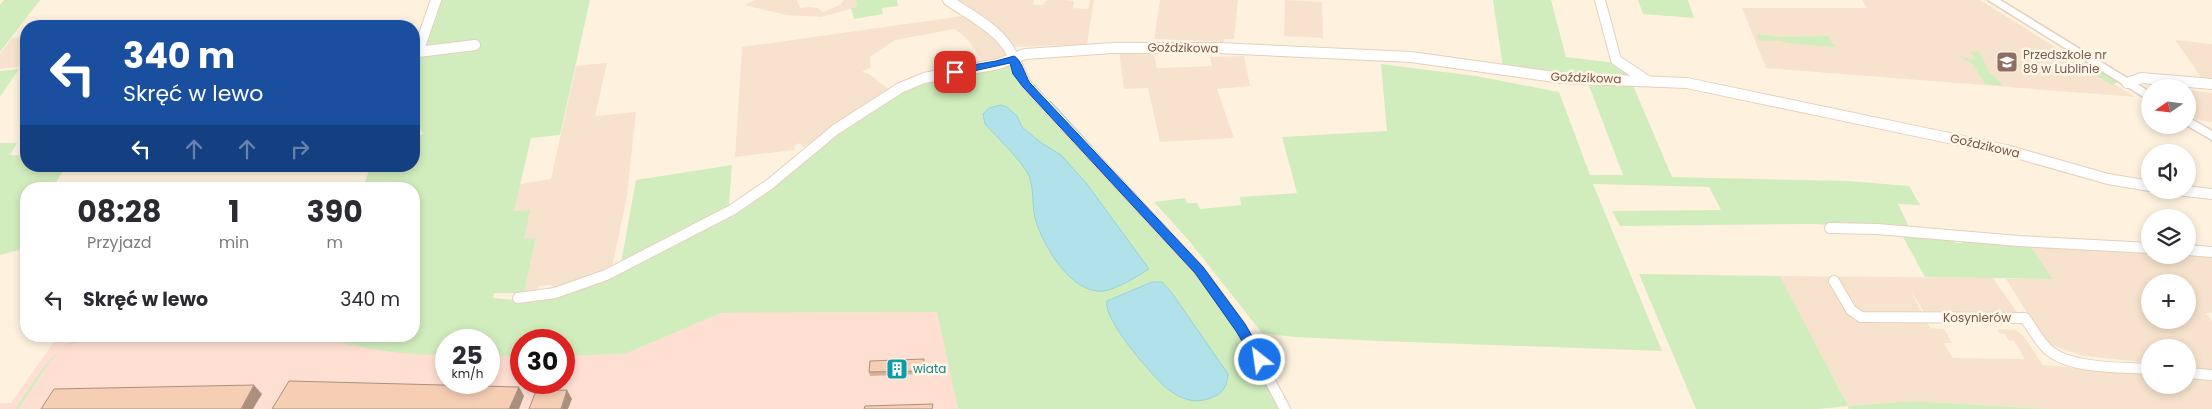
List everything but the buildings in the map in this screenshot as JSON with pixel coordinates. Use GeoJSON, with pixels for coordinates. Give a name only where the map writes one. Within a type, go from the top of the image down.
{"type":"FeatureCollection","features":[{"type":"Feature","properties":{"kind":"street"},"geometry":{"type":"LineString","coordinates":[[420,46],[436,0]]}},
{"type":"Feature","properties":{"kind":"street"},"geometry":{"type":"LineString","coordinates":[[948,0],[1000,38],[1014,59],[1018,74],[1031,90],[1090,151],[1199,270],[1241,327],[1285,409]]}},
{"type":"Feature","properties":{"kind":"street"},"geometry":{"type":"LineString","coordinates":[[1600,0],[1616,60],[1646,80]]}},
{"type":"Feature","properties":{"kind":"street"},"geometry":{"type":"LineString","coordinates":[[1993,0],[2141,92]]}},
{"type":"Feature","properties":{"kind":"street"},"geometry":{"type":"LineString","coordinates":[[420,52],[476,45]]}},
{"type":"Feature","properties":{"kind":"street","name":"Goździkowa"},"geometry":{"type":"LineString","coordinates":[[518,298],[555,293],[606,275],[732,210],[770,184],[835,130],[908,84],[924,78],[998,64],[1033,53],[1113,48],[1228,48],[1424,58],[1554,77],[1687,83],[1800,105],[2006,150],[2114,180],[2141,184]]}},
{"type":"Feature","properties":{"kind":"street"},"geometry":{"type":"LineString","coordinates":[[2127,83],[2142,78],[2212,84]]}},
{"type":"Feature","properties":{"kind":"street"},"geometry":{"type":"LineString","coordinates":[[2196,126],[2212,136]]}},
{"type":"Feature","properties":{"kind":"street"},"geometry":{"type":"LineString","coordinates":[[2196,192],[2212,194]]}},
{"type":"Feature","properties":{"kind":"street"},"geometry":{"type":"LineString","coordinates":[[1830,228],[1877,229],[2019,241],[2141,248]]}},
{"type":"Feature","properties":{"kind":"street"},"geometry":{"type":"LineString","coordinates":[[2196,251],[2212,252]]}},
{"type":"Feature","properties":{"kind":"street","name":"Kosynierów"},"geometry":{"type":"LineString","coordinates":[[1834,281],[1851,310],[1861,317],[2025,318],[2056,356],[2076,362],[2141,368]]}},
{"type":"Feature","properties":{"kind":"street"},"geometry":{"type":"LineString","coordinates":[[2196,374],[2212,375]]}},
{"type":"Feature","properties":{"kind":"shaded area"},"geometry":{"type":"Polygon","coordinates":[[[756,0],[797,0],[800,8],[818,8],[822,12],[840,5],[844,0],[856,0],[857,7],[821,17],[786,15],[744,5],[756,0]]]}},
{"type":"Feature","properties":{"kind":"shaded area"},"geometry":{"type":"Polygon","coordinates":[[[959,0],[1034,0],[1033,5],[1042,5],[1047,0],[1065,0],[1074,1],[1073,8],[1088,9],[1090,0],[1094,0],[1087,44],[1014,47],[987,19],[959,0]]]}},
{"type":"Feature","properties":{"kind":"shaded area"},"geometry":{"type":"Polygon","coordinates":[[[1160,0],[1238,0],[1234,39],[1224,39],[1224,42],[1154,39],[1160,0]]]}},
{"type":"Feature","properties":{"kind":"shaded area"},"geometry":{"type":"Polygon","coordinates":[[[1285,0],[1322,2],[1323,38],[1284,36],[1285,0]]]}},
{"type":"Feature","properties":{"kind":"shaded area"},"geometry":{"type":"Polygon","coordinates":[[[1862,0],[1980,0],[2135,97],[1766,68],[1742,8],[1867,8],[1862,0]]]}},
{"type":"Feature","properties":{"kind":"shaded area"},"geometry":{"type":"Polygon","coordinates":[[[963,16],[997,39],[1011,55],[985,64],[969,41],[955,29],[895,40],[870,57],[871,67],[862,72],[869,74],[888,89],[804,147],[800,143],[794,146],[795,150],[735,157],[742,47],[963,16]]]}},
{"type":"Feature","properties":{"kind":"shaded area"},"geometry":{"type":"Polygon","coordinates":[[[20,37],[20,64],[18,67],[0,69],[0,54],[12,38],[20,37]]]}},
{"type":"Feature","properties":{"kind":"shaded area"},"geometry":{"type":"Polygon","coordinates":[[[2175,40],[2212,44],[2212,79],[2201,77],[2175,40]]]}},
{"type":"Feature","properties":{"kind":"shaded area"},"geometry":{"type":"Polygon","coordinates":[[[1119,50],[1153,50],[1157,68],[1212,66],[1210,57],[1244,56],[1250,86],[1217,89],[1234,138],[1160,142],[1148,88],[1124,89],[1119,50]]]}},
{"type":"Feature","properties":{"kind":"shaded area"},"geometry":{"type":"Polygon","coordinates":[[[607,63],[595,116],[636,112],[627,196],[612,268],[551,292],[552,285],[538,286],[535,293],[524,293],[536,239],[524,240],[514,211],[520,184],[551,179],[576,66],[607,63]]]}},
{"type":"Feature","properties":{"kind":"shaded area"},"geometry":{"type":"Polygon","coordinates":[[[2196,91],[2212,93],[2212,122],[2196,119],[2196,91]]]}},
{"type":"Feature","properties":{"kind":"shaded area"},"geometry":{"type":"Polygon","coordinates":[[[2029,244],[2141,250],[2141,264],[2196,264],[2196,254],[2212,253],[2212,313],[2206,313],[2212,321],[2212,371],[2196,368],[2196,339],[2141,339],[2141,362],[2084,356],[2051,345],[2039,332],[2006,279],[2053,279],[2029,244]]]}},
{"type":"Feature","properties":{"kind":"shaded area"},"geometry":{"type":"Polygon","coordinates":[[[1780,276],[1993,278],[2019,315],[1924,312],[1910,290],[1930,328],[1944,329],[1952,343],[1944,343],[1953,358],[2025,359],[2014,341],[2009,341],[2005,334],[2000,334],[1998,329],[2016,330],[2024,337],[2043,365],[2141,373],[2141,394],[2196,394],[2196,379],[2212,381],[2212,409],[2048,409],[1913,401],[1848,406],[1780,276]]]}},
{"type":"Feature","properties":{"kind":"shaded area"},"geometry":{"type":"Polygon","coordinates":[[[938,312],[958,409],[0,409],[0,403],[11,403],[54,342],[345,342],[373,349],[435,354],[435,394],[500,394],[500,356],[510,356],[510,394],[575,394],[575,356],[625,354],[721,313],[938,312]]]}},
{"type":"Feature","properties":{"kind":"green space"},"geometry":{"type":"Polygon","coordinates":[[[4,0],[40,0],[25,20],[20,20],[20,26],[0,52],[0,5],[4,0]]]}},
{"type":"Feature","properties":{"kind":"green space"},"geometry":{"type":"Polygon","coordinates":[[[433,0],[590,0],[560,135],[531,138],[514,211],[530,210],[524,239],[536,238],[524,293],[494,293],[493,298],[529,301],[564,294],[703,225],[900,88],[1013,63],[1245,328],[1281,409],[958,409],[937,312],[721,313],[625,354],[575,356],[575,329],[510,329],[510,356],[500,356],[500,329],[435,329],[435,355],[383,351],[340,342],[420,342],[420,182],[365,182],[369,172],[420,172],[420,135],[424,134],[420,129],[420,38],[433,0]]]}},
{"type":"Feature","properties":{"kind":"green space"},"geometry":{"type":"Polygon","coordinates":[[[856,0],[897,0],[898,6],[882,8],[883,14],[854,19],[851,8],[857,7],[856,0]]]}},
{"type":"Feature","properties":{"kind":"green space"},"geometry":{"type":"Polygon","coordinates":[[[1493,0],[1551,0],[1566,57],[1616,63],[1637,77],[1574,77],[1503,68],[1493,0]]]}},
{"type":"Feature","properties":{"kind":"green space"},"geometry":{"type":"Polygon","coordinates":[[[1638,0],[1688,0],[1694,18],[1643,14],[1638,0]]]}},
{"type":"Feature","properties":{"kind":"green space"},"geometry":{"type":"Polygon","coordinates":[[[1757,34],[1779,37],[1828,36],[1835,47],[1787,43],[1783,41],[1765,41],[1758,39],[1757,34]]]}},
{"type":"Feature","properties":{"kind":"green space"},"geometry":{"type":"Polygon","coordinates":[[[1979,51],[1990,73],[2004,86],[1985,84],[1973,64],[1955,54],[1969,59],[1976,58],[1970,52],[1979,51]]]}},
{"type":"Feature","properties":{"kind":"green space"},"geometry":{"type":"Polygon","coordinates":[[[2086,62],[2118,82],[2112,85],[2079,65],[2086,62]]]}},
{"type":"Feature","properties":{"kind":"green space"},"geometry":{"type":"Polygon","coordinates":[[[1381,64],[1476,76],[1559,92],[1590,175],[1623,175],[1588,83],[1632,83],[1672,177],[1849,181],[1909,186],[1920,205],[1898,204],[1910,229],[1813,224],[1620,226],[1612,211],[1721,210],[1709,187],[1593,184],[1662,351],[1380,341],[1294,337],[1262,333],[1191,243],[1154,202],[1185,198],[1187,203],[1197,203],[1200,209],[1241,205],[1240,197],[1297,193],[1282,137],[1387,131],[1381,64]]]}},
{"type":"Feature","properties":{"kind":"green space"},"geometry":{"type":"Polygon","coordinates":[[[19,69],[0,97],[0,71],[19,69]]]}},
{"type":"Feature","properties":{"kind":"green space"},"geometry":{"type":"Polygon","coordinates":[[[0,143],[17,143],[10,155],[20,156],[20,172],[62,172],[56,182],[20,182],[20,250],[0,255],[0,143]]]}},
{"type":"Feature","properties":{"kind":"green space"},"geometry":{"type":"Polygon","coordinates":[[[732,165],[729,205],[701,223],[621,263],[636,180],[732,165]]]}},
{"type":"Feature","properties":{"kind":"green space"},"geometry":{"type":"Polygon","coordinates":[[[1901,233],[1949,236],[1956,243],[1961,243],[1964,239],[2029,244],[2053,279],[1925,277],[1901,233]]]}},
{"type":"Feature","properties":{"kind":"green space"},"geometry":{"type":"Polygon","coordinates":[[[1639,274],[1780,276],[1848,406],[1818,409],[1696,409],[1639,274]]]}},
{"type":"Feature","properties":{"kind":"green space"},"geometry":{"type":"Polygon","coordinates":[[[72,342],[78,342],[61,350],[56,355],[18,409],[15,409],[37,376],[53,357],[63,348],[72,342]]]}},
{"type":"Feature","properties":{"kind":"green space"},"geometry":{"type":"Polygon","coordinates":[[[1913,401],[2048,409],[1849,409],[1848,406],[1913,401]]]}},
{"type":"Feature","properties":{"kind":"water"},"geometry":{"type":"Polygon","coordinates":[[[1001,105],[1007,107],[1017,116],[1022,127],[1040,142],[1061,155],[1087,184],[1149,269],[1121,285],[1104,291],[1092,290],[1080,285],[1060,266],[1044,241],[1035,218],[1032,186],[1026,170],[985,124],[983,114],[989,108],[1001,105]]]}},
{"type":"Feature","properties":{"kind":"water"},"geometry":{"type":"Polygon","coordinates":[[[1152,282],[1162,282],[1172,293],[1228,374],[1224,388],[1217,395],[1204,400],[1193,401],[1169,390],[1156,378],[1128,345],[1112,320],[1107,301],[1152,282]]]}},
{"type":"Feature","properties":{"kind":"waterway"},"geometry":{"type":"LineString","coordinates":[[1050,102],[1091,147]]}},
{"type":"Feature","properties":{"kind":"place","name":"Przedszkole nr 89 w Lublinie"},"geometry":{"type":"Point","coordinates":[2007,62]}},
{"type":"Feature","properties":{"kind":"place","name":"wiata"},"geometry":{"type":"Point","coordinates":[897,369]}},
{"type":"Feature","properties":{"kind":"route"},"geometry":{"type":"LineString","coordinates":[[955,72],[1014,59],[1018,74],[1040,100],[1101,162],[1186,254],[1241,327],[1260,360]]}}]}
